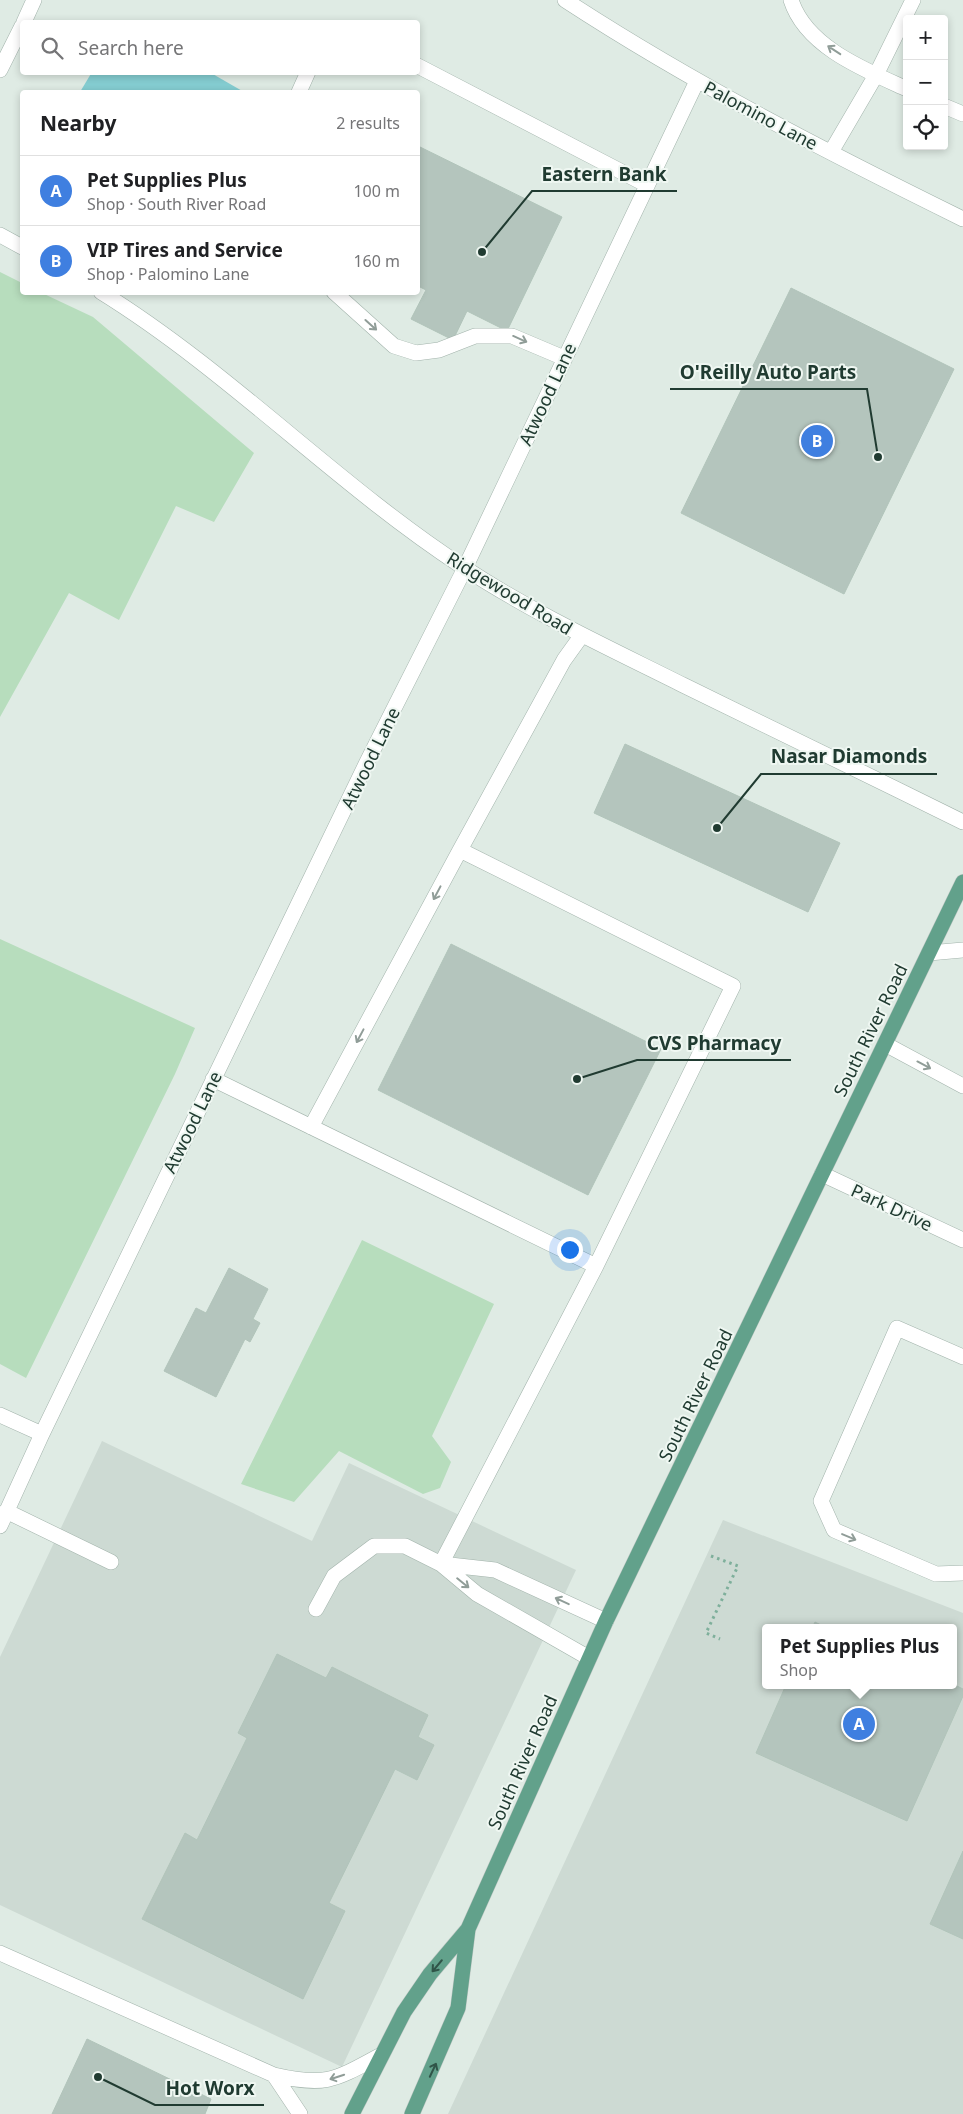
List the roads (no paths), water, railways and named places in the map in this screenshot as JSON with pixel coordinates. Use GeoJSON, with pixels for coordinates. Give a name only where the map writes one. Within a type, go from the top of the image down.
{"type":"FeatureCollection","features":[{"type":"Feature","properties":{"kind":"main road","name":"South River Road"},"geometry":{"type":"LineString","coordinates":[[352,2114],[404,2012],[430,1974],[468,1928],[606,1621],[963,882]]}},
{"type":"Feature","properties":{"kind":"main road","name":"South River Road"},"geometry":{"type":"LineString","coordinates":[[412,2114],[458,2008],[468,1928]]}},
{"type":"Feature","properties":{"kind":"street"},"geometry":{"type":"LineString","coordinates":[[25,20],[34,0]]}},
{"type":"Feature","properties":{"kind":"street","name":"Palomino Lane"},"geometry":{"type":"LineString","coordinates":[[565,0],[621,37],[696,81],[963,219]]}},
{"type":"Feature","properties":{"kind":"street"},"geometry":{"type":"LineString","coordinates":[[791,0],[802,24],[823,42],[876,75],[903,87]]}},
{"type":"Feature","properties":{"kind":"street"},"geometry":{"type":"LineString","coordinates":[[831,152],[876,75],[913,0]]}},
{"type":"Feature","properties":{"kind":"street"},"geometry":{"type":"LineString","coordinates":[[0,70],[20,30]]}},
{"type":"Feature","properties":{"kind":"street"},"geometry":{"type":"LineString","coordinates":[[420,67],[647,185]]}},
{"type":"Feature","properties":{"kind":"street"},"geometry":{"type":"LineString","coordinates":[[300,90],[307,75]]}},
{"type":"Feature","properties":{"kind":"street","name":"Atwood Lane"},"geometry":{"type":"LineString","coordinates":[[0,1526],[42,1434],[213,1079],[465,568],[696,81]]}},
{"type":"Feature","properties":{"kind":"street"},"geometry":{"type":"LineString","coordinates":[[948,108],[963,114]]}},
{"type":"Feature","properties":{"kind":"street"},"geometry":{"type":"LineString","coordinates":[[0,234],[20,246]]}},
{"type":"Feature","properties":{"kind":"street","name":"Ridgewood Road"},"geometry":{"type":"LineString","coordinates":[[106,295],[131,311],[203,364],[357,491],[407,529],[465,568],[582,635],[963,822]]}},
{"type":"Feature","properties":{"kind":"street"},"geometry":{"type":"LineString","coordinates":[[337,295],[394,346],[416,353],[439,350],[474,336],[512,336],[564,358]]}},
{"type":"Feature","properties":{"kind":"street"},"geometry":{"type":"LineString","coordinates":[[310,1127],[564,660],[582,635]]}},
{"type":"Feature","properties":{"kind":"street"},"geometry":{"type":"LineString","coordinates":[[441,1564],[596,1266],[733,986],[460,850]]}},
{"type":"Feature","properties":{"kind":"street"},"geometry":{"type":"LineString","coordinates":[[929,953],[963,950]]}},
{"type":"Feature","properties":{"kind":"street"},"geometry":{"type":"LineString","coordinates":[[884,1044],[963,1086]]}},
{"type":"Feature","properties":{"kind":"street"},"geometry":{"type":"LineString","coordinates":[[213,1079],[596,1266]]}},
{"type":"Feature","properties":{"kind":"street","name":"Park Drive"},"geometry":{"type":"LineString","coordinates":[[822,1174],[963,1240]]}},
{"type":"Feature","properties":{"kind":"street"},"geometry":{"type":"LineString","coordinates":[[962,1570],[936,1574],[834,1530],[822,1501],[897,1328],[963,1357]]}},
{"type":"Feature","properties":{"kind":"street"},"geometry":{"type":"LineString","coordinates":[[0,1415],[42,1434]]}},
{"type":"Feature","properties":{"kind":"street"},"geometry":{"type":"LineString","coordinates":[[6,1511],[111,1562]]}},
{"type":"Feature","properties":{"kind":"street"},"geometry":{"type":"LineString","coordinates":[[316,1609],[334,1576],[374,1546],[405,1546],[441,1564],[476,1594],[589,1658]]}},
{"type":"Feature","properties":{"kind":"street"},"geometry":{"type":"LineString","coordinates":[[441,1564],[495,1570],[606,1621]]}},
{"type":"Feature","properties":{"kind":"street"},"geometry":{"type":"LineString","coordinates":[[0,1953],[274,2075],[297,2080],[323,2082],[345,2075],[381,2055]]}},
{"type":"Feature","properties":{"kind":"street"},"geometry":{"type":"LineString","coordinates":[[274,2075],[300,2114]]}},
{"type":"Feature","properties":{"kind":"water"},"geometry":{"type":"Polygon","coordinates":[[[90,75],[214,75],[241,90],[81,90],[90,75]]]}},
{"type":"Feature","properties":{"kind":"place","name":"Eastern Bank"},"geometry":{"type":"Point","coordinates":[482,252]}},
{"type":"Feature","properties":{"kind":"place","name":"VIP Tires and Service"},"geometry":{"type":"Point","coordinates":[817,441]}},
{"type":"Feature","properties":{"kind":"place","name":"O'Reilly Auto Parts"},"geometry":{"type":"Point","coordinates":[878,457]}},
{"type":"Feature","properties":{"kind":"place","name":"Nasar Diamonds"},"geometry":{"type":"Point","coordinates":[717,828]}},
{"type":"Feature","properties":{"kind":"place","name":"CVS Pharmacy"},"geometry":{"type":"Point","coordinates":[577,1079]}},
{"type":"Feature","properties":{"kind":"place","name":"Pet Supplies Plus"},"geometry":{"type":"Point","coordinates":[859,1724]}},
{"type":"Feature","properties":{"kind":"place","name":"Hot Worx"},"geometry":{"type":"Point","coordinates":[98,2077]}}]}
